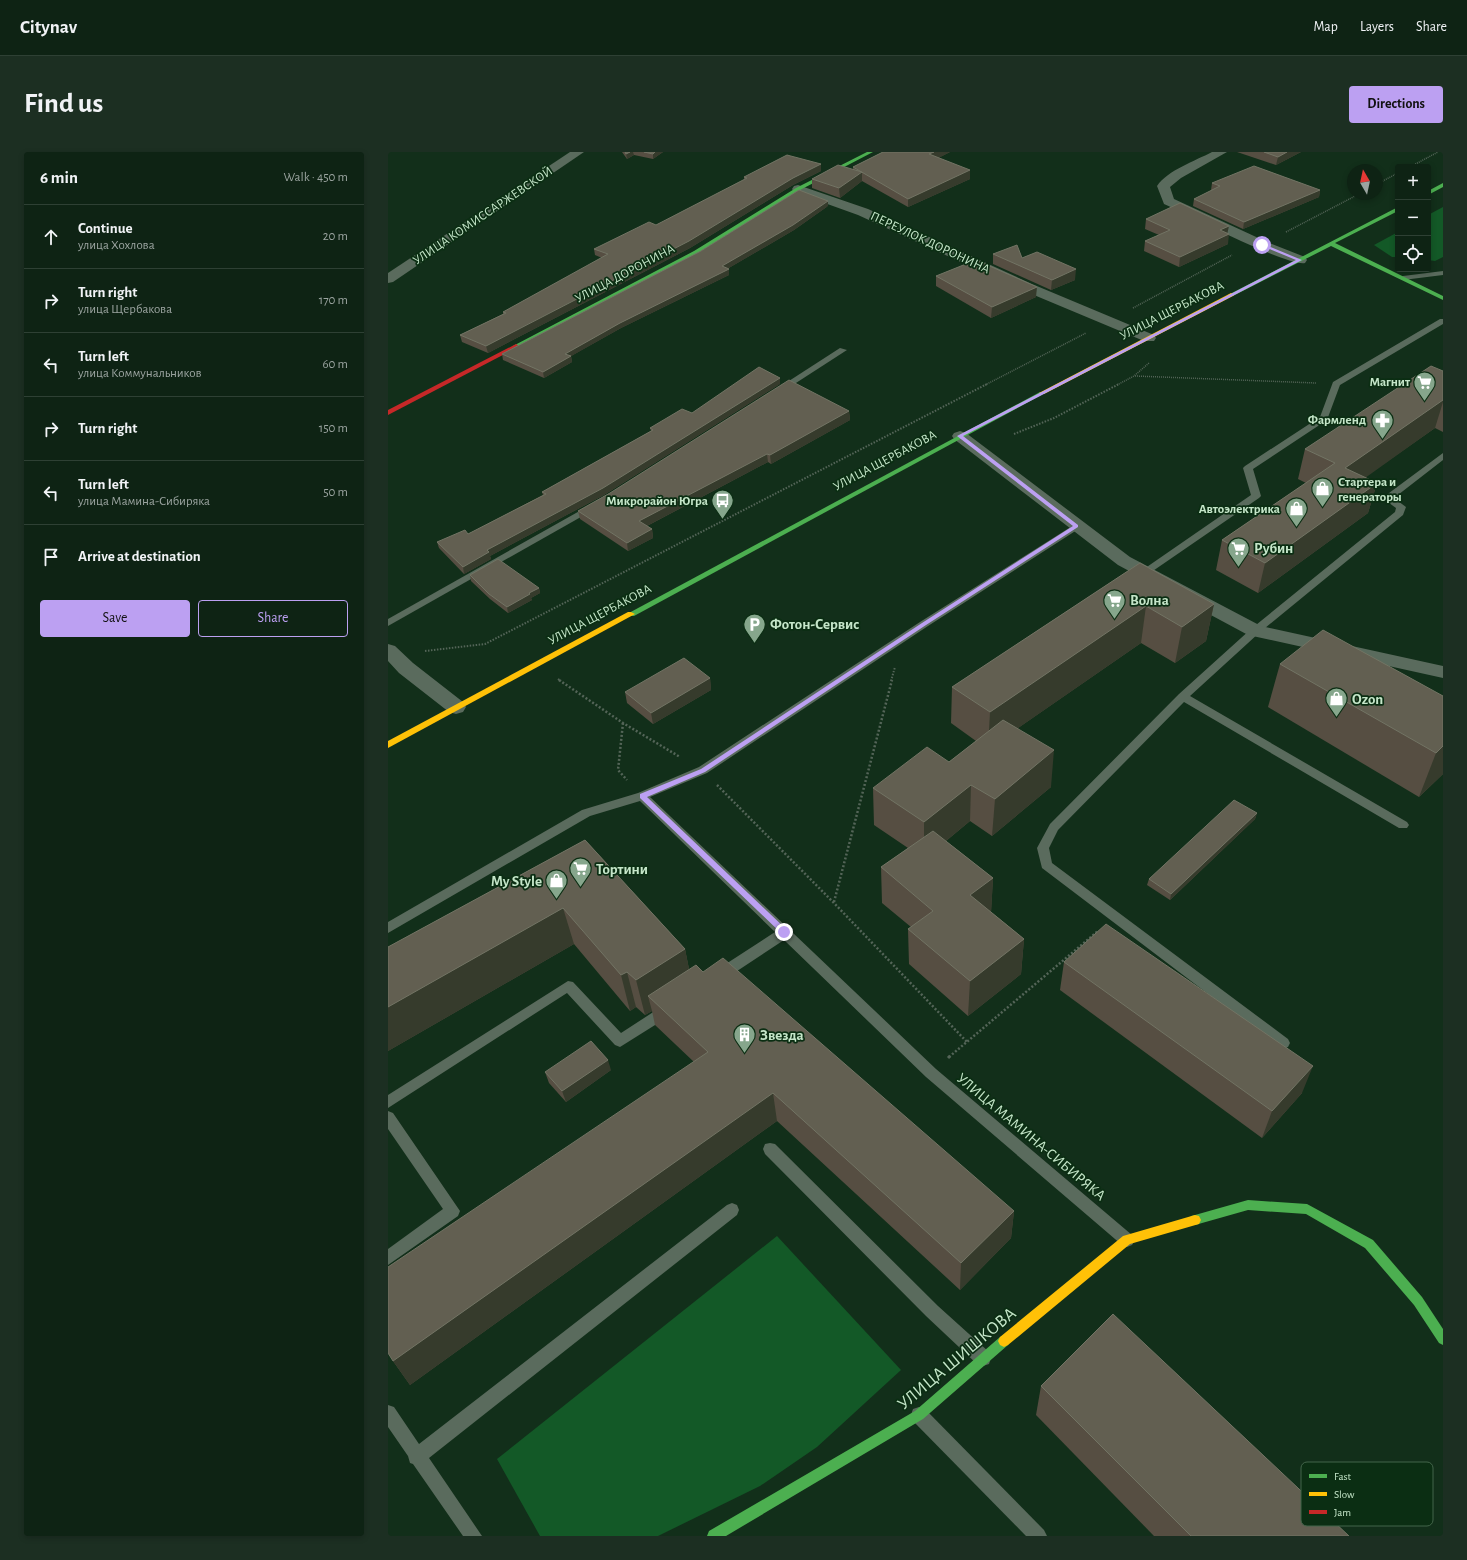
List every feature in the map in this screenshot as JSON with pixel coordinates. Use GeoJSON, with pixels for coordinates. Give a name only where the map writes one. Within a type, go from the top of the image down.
{"type":"FeatureCollection","features":[{"type":"Feature","properties":{"kind":"street","name":"УЛИЦА КОМИССАРЖЕВСКОЙ"},"geometry":{"type":"LineString","coordinates":[[388,279],[578,152]]}},
{"type":"Feature","properties":{"kind":"street","name":"УЛИЦА ДОРОНИНА"},"geometry":{"type":"LineString","coordinates":[[388,413],[696,252],[798,189],[871,152]]}},
{"type":"Feature","properties":{"kind":"street"},"geometry":{"type":"LineString","coordinates":[[1221,152],[1177,175],[1163,186],[1169,201],[1262,245],[1300,260]]}},
{"type":"Feature","properties":{"kind":"street"},"geometry":{"type":"LineString","coordinates":[[1431,191],[1443,185]]}},
{"type":"Feature","properties":{"kind":"street","name":"ПЕРЕУЛОК ДОРОНИНА"},"geometry":{"type":"LineString","coordinates":[[798,189],[863,212],[1027,288],[1110,320],[1149,338]]}},
{"type":"Feature","properties":{"kind":"street","name":"УЛИЦА ЩЕРБАКОВА"},"geometry":{"type":"LineString","coordinates":[[388,745],[960,436],[1395,211]]}},
{"type":"Feature","properties":{"kind":"street"},"geometry":{"type":"LineString","coordinates":[[1332,244],[1443,298]]}},
{"type":"Feature","properties":{"kind":"street"},"geometry":{"type":"LineString","coordinates":[[960,436],[1076,526],[1124,561],[1144,573],[1255,630],[1443,672]]}},
{"type":"Feature","properties":{"kind":"street"},"geometry":{"type":"LineString","coordinates":[[388,650],[406,668],[456,707]]}},
{"type":"Feature","properties":{"kind":"street"},"geometry":{"type":"LineString","coordinates":[[1127,1240],[1248,1205],[1307,1209],[1369,1244],[1418,1301],[1443,1339]]}},
{"type":"Feature","properties":{"kind":"street","name":"УЛИЦА ШИШКОВА"},"geometry":{"type":"LineString","coordinates":[[714,1536],[919,1415],[983,1358],[1127,1240]]}},
{"type":"Feature","properties":{"kind":"lane"},"geometry":{"type":"LineString","coordinates":[[1403,278],[1443,273]]}},
{"type":"Feature","properties":{"kind":"lane"},"geometry":{"type":"LineString","coordinates":[[1144,573],[1256,496],[1248,468],[1324,418],[1336,384],[1443,321]]}},
{"type":"Feature","properties":{"kind":"lane"},"geometry":{"type":"LineString","coordinates":[[769,396],[843,350]]}},
{"type":"Feature","properties":{"kind":"lane"},"geometry":{"type":"LineString","coordinates":[[1283,1043],[1046,865],[1043,848],[1054,827],[1183,696],[1255,630],[1400,513],[1402,506],[1388,498],[1443,456]]}},
{"type":"Feature","properties":{"kind":"lane"},"geometry":{"type":"LineString","coordinates":[[388,623],[601,502]]}},
{"type":"Feature","properties":{"kind":"lane"},"geometry":{"type":"LineString","coordinates":[[388,928],[586,813],[642,796],[703,770],[1076,526]]}},
{"type":"Feature","properties":{"kind":"lane"},"geometry":{"type":"LineString","coordinates":[[1183,696],[1403,825]]}},
{"type":"Feature","properties":{"kind":"lane","name":"УЛИЦА МАМИНА-СИБИРЯКА"},"geometry":{"type":"LineString","coordinates":[[642,796],[931,1073],[1127,1240]]}},
{"type":"Feature","properties":{"kind":"lane"},"geometry":{"type":"LineString","coordinates":[[712,980],[784,932]]}},
{"type":"Feature","properties":{"kind":"lane"},"geometry":{"type":"LineString","coordinates":[[388,1102],[568,986],[620,1041],[679,1002]]}},
{"type":"Feature","properties":{"kind":"lane"},"geometry":{"type":"LineString","coordinates":[[388,1117],[453,1211],[388,1258]]}},
{"type":"Feature","properties":{"kind":"lane"},"geometry":{"type":"LineString","coordinates":[[770,1149],[932,1311],[983,1358]]}},
{"type":"Feature","properties":{"kind":"lane"},"geometry":{"type":"LineString","coordinates":[[416,1457],[732,1210]]}},
{"type":"Feature","properties":{"kind":"lane"},"geometry":{"type":"LineString","coordinates":[[388,1413],[416,1457],[473,1536]]}},
{"type":"Feature","properties":{"kind":"lane"},"geometry":{"type":"LineString","coordinates":[[919,1415],[1038,1536]]}},
{"type":"Feature","properties":{"kind":"path"},"geometry":{"type":"LineString","coordinates":[[1416,164],[1438,152]]}},
{"type":"Feature","properties":{"kind":"path"},"geometry":{"type":"LineString","coordinates":[[1383,181],[1395,175]]}},
{"type":"Feature","properties":{"kind":"path"},"geometry":{"type":"LineString","coordinates":[[406,668],[419,652],[485,644],[1110,320],[1238,252],[1262,245],[1348,200]]}},
{"type":"Feature","properties":{"kind":"path"},"geometry":{"type":"LineString","coordinates":[[1134,376],[1336,384]]}},
{"type":"Feature","properties":{"kind":"path"},"geometry":{"type":"LineString","coordinates":[[834,903],[902,640]]}},
{"type":"Feature","properties":{"kind":"path"},"geometry":{"type":"LineString","coordinates":[[554,677],[623,723],[703,770],[834,903],[967,1042]]}},
{"type":"Feature","properties":{"kind":"path"},"geometry":{"type":"LineString","coordinates":[[623,723],[618,770],[642,796]]}},
{"type":"Feature","properties":{"kind":"path"},"geometry":{"type":"LineString","coordinates":[[931,1073],[1114,917]]}},
{"type":"Feature","properties":{"kind":"green space"},"geometry":{"type":"Polygon","coordinates":[[[1443,207],[1443,257],[1435,261],[1431,260],[1431,213],[1443,207]]]}},
{"type":"Feature","properties":{"kind":"green space"},"geometry":{"type":"Polygon","coordinates":[[[1395,234],[1395,257],[1392,257],[1374,245],[1395,234]]]}},
{"type":"Feature","properties":{"kind":"green space"},"geometry":{"type":"Polygon","coordinates":[[[777,1236],[901,1370],[817,1447],[760,1486],[658,1536],[540,1536],[497,1459],[777,1236]]]}},
{"type":"Feature","properties":{"kind":"building"},"geometry":{"type":"Polygon","coordinates":[[[644,152],[655,152],[653,154],[644,152]]]}},
{"type":"Feature","properties":{"kind":"building"},"geometry":{"type":"Polygon","coordinates":[[[883,152],[934,152],[929,154],[970,170],[908,199],[853,167],[883,152]]]}},
{"type":"Feature","properties":{"kind":"building"},"geometry":{"type":"Polygon","coordinates":[[[1264,152],[1287,152],[1278,157],[1264,152]]]}},
{"type":"Feature","properties":{"kind":"building"},"geometry":{"type":"Polygon","coordinates":[[[787,155],[821,164],[793,178],[689,241],[486,346],[460,335],[506,313],[503,312],[608,254],[594,249],[649,222],[656,225],[747,178],[744,177],[787,155]]]}},
{"type":"Feature","properties":{"kind":"building"},"geometry":{"type":"Polygon","coordinates":[[[838,165],[862,172],[839,188],[812,179],[838,165]]]}},
{"type":"Feature","properties":{"kind":"building"},"geometry":{"type":"Polygon","coordinates":[[[1254,166],[1320,190],[1244,222],[1194,199],[1220,186],[1212,183],[1254,166]]]}},
{"type":"Feature","properties":{"kind":"building"},"geometry":{"type":"Polygon","coordinates":[[[799,190],[828,201],[793,225],[722,266],[729,269],[620,323],[565,354],[571,356],[543,372],[502,354],[701,251],[799,190]]]}},
{"type":"Feature","properties":{"kind":"building"},"geometry":{"type":"Polygon","coordinates":[[[1180,203],[1229,226],[1220,230],[1229,234],[1180,257],[1145,241],[1170,230],[1146,219],[1180,203]]]}},
{"type":"Feature","properties":{"kind":"building"},"geometry":{"type":"Polygon","coordinates":[[[1017,245],[1022,258],[1037,252],[1076,269],[1052,280],[993,254],[1017,245]]]}},
{"type":"Feature","properties":{"kind":"building"},"geometry":{"type":"Polygon","coordinates":[[[976,260],[1037,287],[992,307],[936,276],[976,260]]]}},
{"type":"Feature","properties":{"kind":"building"},"geometry":{"type":"Polygon","coordinates":[[[1431,366],[1443,371],[1443,400],[1345,468],[1377,483],[1265,563],[1222,540],[1335,463],[1305,449],[1431,366]]]}},
{"type":"Feature","properties":{"kind":"building"},"geometry":{"type":"Polygon","coordinates":[[[759,367],[780,378],[603,488],[487,550],[489,552],[463,567],[437,542],[465,530],[468,534],[546,494],[542,492],[653,430],[650,428],[682,409],[692,413],[759,367]]]}},
{"type":"Feature","properties":{"kind":"building"},"geometry":{"type":"Polygon","coordinates":[[[789,380],[849,411],[770,455],[767,454],[639,521],[652,529],[627,543],[578,511],[610,493],[789,380]]]}},
{"type":"Feature","properties":{"kind":"building"},"geometry":{"type":"Polygon","coordinates":[[[498,559],[539,588],[507,607],[489,594],[470,575],[498,559]]]}},
{"type":"Feature","properties":{"kind":"building"},"geometry":{"type":"Polygon","coordinates":[[[1140,563],[1214,604],[1182,627],[1146,606],[990,712],[952,687],[1140,563]]]}},
{"type":"Feature","properties":{"kind":"building"},"geometry":{"type":"Polygon","coordinates":[[[1323,630],[1443,696],[1443,746],[1436,753],[1280,664],[1323,630]]]}},
{"type":"Feature","properties":{"kind":"building"},"geometry":{"type":"Polygon","coordinates":[[[684,658],[710,678],[651,713],[625,692],[684,658]]]}},
{"type":"Feature","properties":{"kind":"building"},"geometry":{"type":"Polygon","coordinates":[[[1003,720],[1054,750],[995,799],[971,785],[924,822],[873,788],[927,747],[949,762],[1003,720]]]}},
{"type":"Feature","properties":{"kind":"building"},"geometry":{"type":"Polygon","coordinates":[[[1234,800],[1257,813],[1171,894],[1149,879],[1234,800]]]}},
{"type":"Feature","properties":{"kind":"building"},"geometry":{"type":"Polygon","coordinates":[[[933,831],[993,878],[970,895],[1024,939],[970,981],[908,929],[933,911],[881,867],[933,831]]]}},
{"type":"Feature","properties":{"kind":"building"},"geometry":{"type":"Polygon","coordinates":[[[585,840],[685,949],[636,980],[627,972],[621,975],[563,908],[388,1007],[388,947],[585,840]]]}},
{"type":"Feature","properties":{"kind":"building"},"geometry":{"type":"Polygon","coordinates":[[[1106,924],[1313,1066],[1272,1111],[1064,962],[1106,924]]]}},
{"type":"Feature","properties":{"kind":"building"},"geometry":{"type":"Polygon","coordinates":[[[723,958],[1014,1211],[961,1263],[773,1093],[393,1361],[388,1353],[388,1267],[708,1052],[648,996],[696,965],[703,972],[723,958]]]}},
{"type":"Feature","properties":{"kind":"building"},"geometry":{"type":"Polygon","coordinates":[[[591,1041],[608,1060],[562,1091],[545,1072],[591,1041]]]}},
{"type":"Feature","properties":{"kind":"building"},"geometry":{"type":"Polygon","coordinates":[[[1113,1314],[1301,1491],[1301,1526],[1338,1526],[1349,1536],[1191,1536],[1041,1386],[1113,1314]]]}},
{"type":"Feature","properties":{"kind":"traffic: fast"},"geometry":{"type":"LineString","coordinates":[[516,346],[696,252],[798,189],[871,152]]}},
{"type":"Feature","properties":{"kind":"traffic: fast"},"geometry":{"type":"LineString","coordinates":[[1431,191],[1443,185]]}},
{"type":"Feature","properties":{"kind":"traffic: fast"},"geometry":{"type":"LineString","coordinates":[[1231,295],[1395,211]]}},
{"type":"Feature","properties":{"kind":"traffic: fast"},"geometry":{"type":"LineString","coordinates":[[1332,244],[1443,298]]}},
{"type":"Feature","properties":{"kind":"traffic: fast"},"geometry":{"type":"LineString","coordinates":[[631,614],[1042,393]]}},
{"type":"Feature","properties":{"kind":"traffic: fast"},"geometry":{"type":"LineString","coordinates":[[1195,1220],[1248,1205],[1307,1209],[1369,1244],[1418,1301],[1443,1339]]}},
{"type":"Feature","properties":{"kind":"traffic: fast"},"geometry":{"type":"LineString","coordinates":[[714,1536],[919,1415],[1004,1341]]}},
{"type":"Feature","properties":{"kind":"traffic: slow"},"geometry":{"type":"LineString","coordinates":[[1042,393],[1231,295]]}},
{"type":"Feature","properties":{"kind":"traffic: slow"},"geometry":{"type":"LineString","coordinates":[[388,745],[631,614]]}},
{"type":"Feature","properties":{"kind":"traffic: slow"},"geometry":{"type":"LineString","coordinates":[[1004,1341],[1127,1240],[1195,1220]]}},
{"type":"Feature","properties":{"kind":"traffic: jam"},"geometry":{"type":"LineString","coordinates":[[388,413],[516,346]]}},
{"type":"Feature","properties":{"kind":"place","name":"Магнит"},"geometry":{"type":"Point","coordinates":[1425,402]}},
{"type":"Feature","properties":{"kind":"place","name":"Фармленд"},"geometry":{"type":"Point","coordinates":[1382,440]}},
{"type":"Feature","properties":{"kind":"place","name":"Стартера и генераторы"},"geometry":{"type":"Point","coordinates":[1323,508]}},
{"type":"Feature","properties":{"kind":"place","name":"Микрорайон Югра"},"geometry":{"type":"Point","coordinates":[723,520]}},
{"type":"Feature","properties":{"kind":"place","name":"Автоэлектрика"},"geometry":{"type":"Point","coordinates":[1296,528]}},
{"type":"Feature","properties":{"kind":"place","name":"Рубин"},"geometry":{"type":"Point","coordinates":[1238,568]}},
{"type":"Feature","properties":{"kind":"place","name":"Волна"},"geometry":{"type":"Point","coordinates":[1115,620]}},
{"type":"Feature","properties":{"kind":"place","name":"Фотон-Сервис"},"geometry":{"type":"Point","coordinates":[755,644]}},
{"type":"Feature","properties":{"kind":"place","name":"Ozon"},"geometry":{"type":"Point","coordinates":[1336,718]}},
{"type":"Feature","properties":{"kind":"place","name":"Тортини"},"geometry":{"type":"Point","coordinates":[581,888]}},
{"type":"Feature","properties":{"kind":"place","name":"My Style"},"geometry":{"type":"Point","coordinates":[557,900]}},
{"type":"Feature","properties":{"kind":"place","name":"Звезда"},"geometry":{"type":"Point","coordinates":[745,1054]}},
{"type":"Feature","properties":{"kind":"route"},"geometry":{"type":"LineString","coordinates":[[784,932],[642,796],[703,770],[1076,526],[960,436],[1300,260],[1262,245]]}}]}
